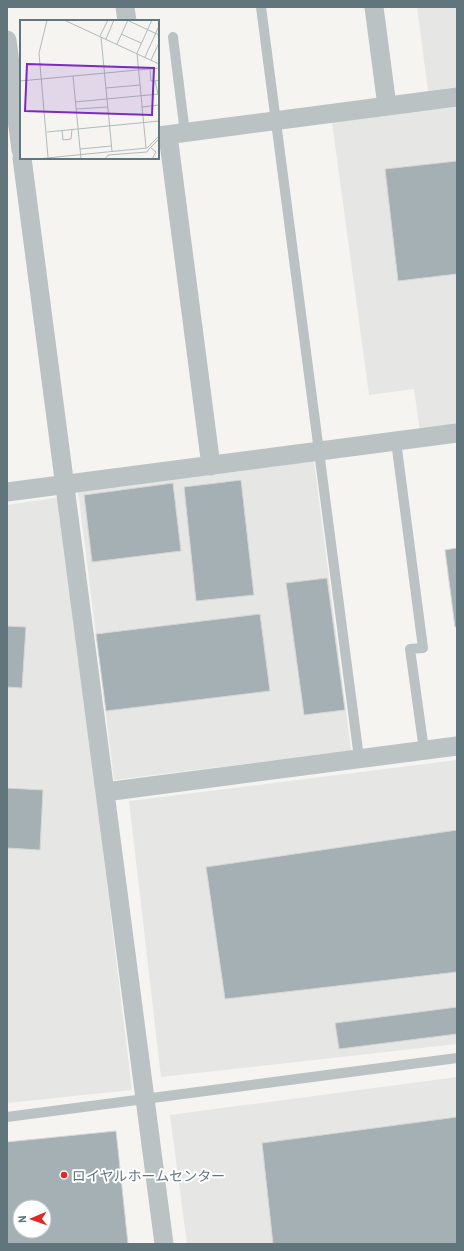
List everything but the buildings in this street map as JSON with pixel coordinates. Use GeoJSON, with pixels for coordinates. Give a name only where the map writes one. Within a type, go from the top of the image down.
{"type":"FeatureCollection","features":[{"type":"Feature","properties":{"kind":"street"},"geometry":{"type":"LineString","coordinates":[[126,7],[127,20]]}},
{"type":"Feature","properties":{"kind":"street"},"geometry":{"type":"LineString","coordinates":[[374,7],[387,106]]}},
{"type":"Feature","properties":{"kind":"street"},"geometry":{"type":"LineString","coordinates":[[20,41],[7,41],[20,142]]}},
{"type":"Feature","properties":{"kind":"street"},"geometry":{"type":"LineString","coordinates":[[211,466],[170,135],[457,97]]}},
{"type":"Feature","properties":{"kind":"street"},"geometry":{"type":"LineString","coordinates":[[7,156],[20,154]]}},
{"type":"Feature","properties":{"kind":"street"},"geometry":{"type":"LineString","coordinates":[[22,159],[164,1244]]}},
{"type":"Feature","properties":{"kind":"street"},"geometry":{"type":"LineString","coordinates":[[7,492],[457,433]]}},
{"type":"Feature","properties":{"kind":"street"},"geometry":{"type":"LineString","coordinates":[[105,792],[457,746]]}},
{"type":"Feature","properties":{"kind":"lane"},"geometry":{"type":"LineString","coordinates":[[261,7],[359,758]]}},
{"type":"Feature","properties":{"kind":"lane"},"geometry":{"type":"LineString","coordinates":[[170,135],[173,37]]}},
{"type":"Feature","properties":{"kind":"lane"},"geometry":{"type":"LineString","coordinates":[[396,441],[423,648],[410,649],[424,750]]}},
{"type":"Feature","properties":{"kind":"lane"},"geometry":{"type":"LineString","coordinates":[[7,1118],[457,1058]]}},
{"type":"Feature","properties":{"kind":"shaded area"},"geometry":{"type":"Polygon","coordinates":[[[417,7],[457,7],[457,87],[428,91],[417,7]]]}},
{"type":"Feature","properties":{"kind":"shaded area"},"geometry":{"type":"Polygon","coordinates":[[[457,107],[457,427],[420,432],[414,389],[369,395],[332,122],[457,107]]]}},
{"type":"Feature","properties":{"kind":"shaded area"},"geometry":{"type":"Polygon","coordinates":[[[314,461],[351,751],[114,780],[78,491],[314,461]]]}},
{"type":"Feature","properties":{"kind":"shaded area"},"geometry":{"type":"Polygon","coordinates":[[[60,497],[132,1090],[7,1103],[7,505],[60,497]]]}},
{"type":"Feature","properties":{"kind":"shaded area"},"geometry":{"type":"Polygon","coordinates":[[[457,760],[457,1044],[161,1077],[129,801],[457,760]]]}},
{"type":"Feature","properties":{"kind":"shaded area"},"geometry":{"type":"Polygon","coordinates":[[[457,1077],[457,1244],[187,1244],[170,1115],[457,1077]]]}},
{"type":"Feature","properties":{"kind":"place","name":"ロイヤルホームセンター"},"geometry":{"type":"Point","coordinates":[64,1175]}}]}
